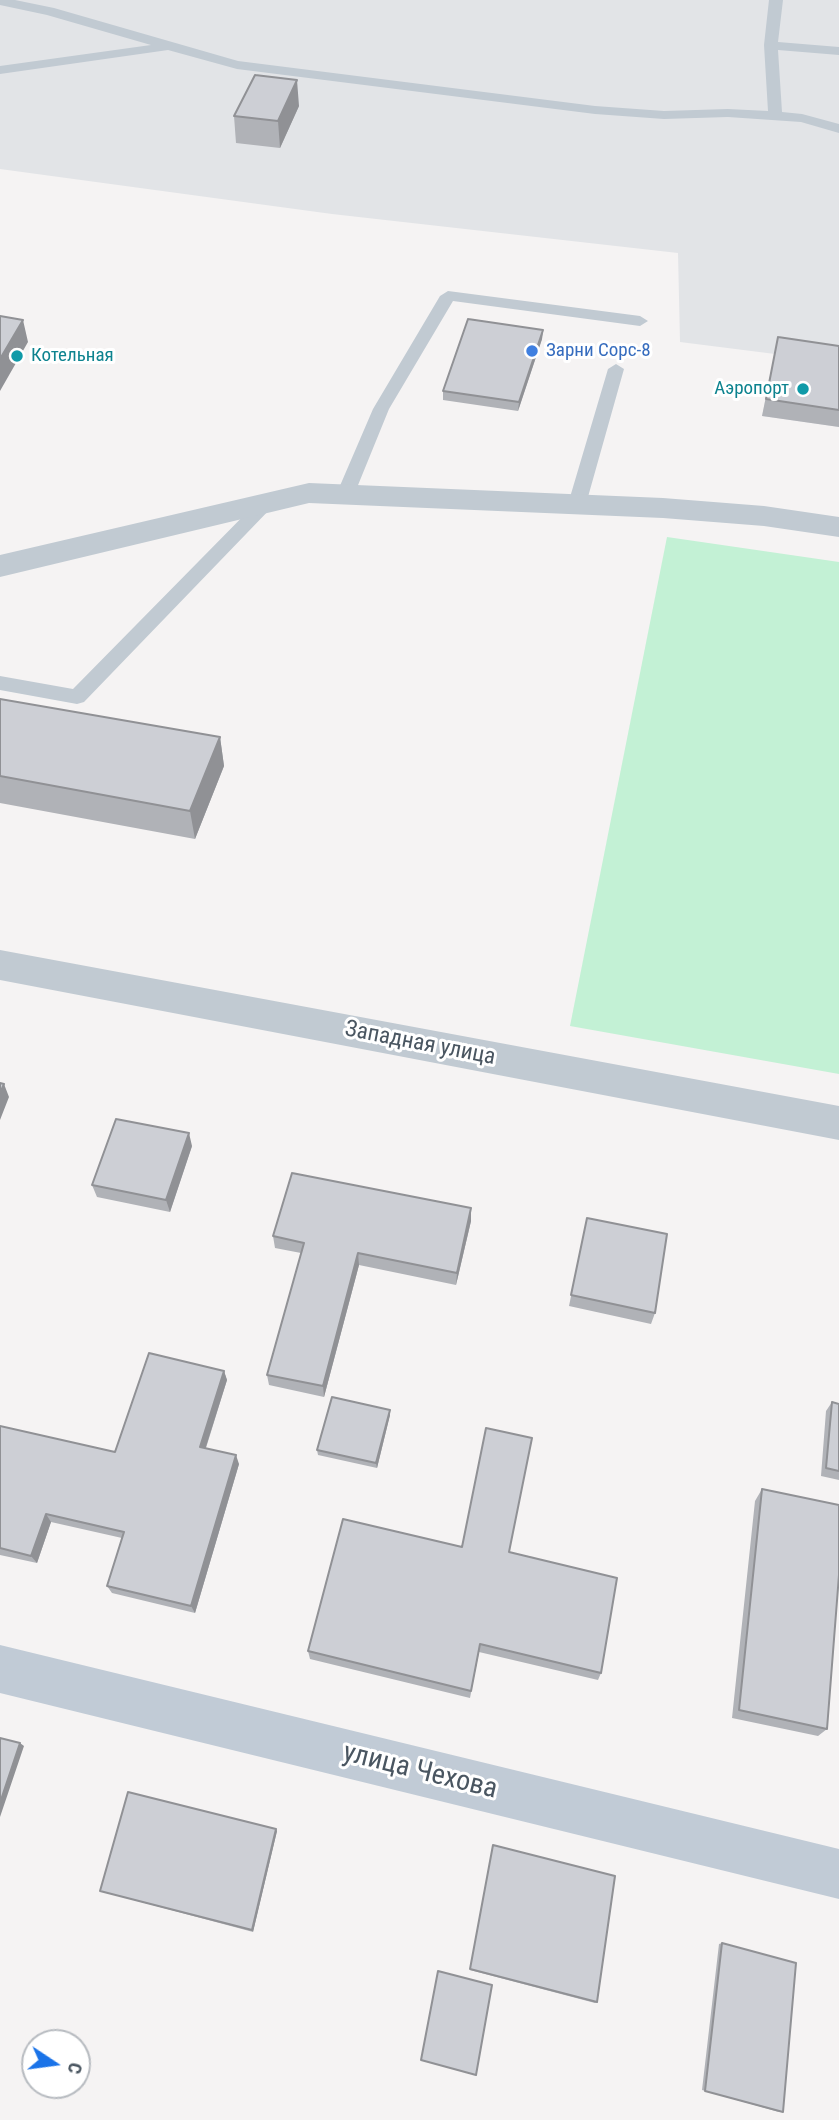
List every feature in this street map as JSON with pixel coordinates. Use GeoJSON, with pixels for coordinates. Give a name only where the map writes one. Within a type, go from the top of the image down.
{"type":"FeatureCollection","features":[{"type":"Feature","properties":{"kind":"street"},"geometry":{"type":"LineString","coordinates":[[0,566],[309,493],[739,514],[839,527]]}},
{"type":"Feature","properties":{"kind":"street","name":"Западная улица"},"geometry":{"type":"LineString","coordinates":[[0,965],[839,1123]]}},
{"type":"Feature","properties":{"kind":"street","name":"улица Чехова"},"geometry":{"type":"LineString","coordinates":[[0,1669],[839,1874]]}},
{"type":"Feature","properties":{"kind":"lane"},"geometry":{"type":"LineString","coordinates":[[775,116],[771,45],[776,0]]}},
{"type":"Feature","properties":{"kind":"lane"},"geometry":{"type":"LineString","coordinates":[[0,1],[49,11],[237,65],[595,110],[664,115],[729,113],[802,118],[839,129]]}},
{"type":"Feature","properties":{"kind":"lane"},"geometry":{"type":"LineString","coordinates":[[771,45],[839,51]]}},
{"type":"Feature","properties":{"kind":"lane"},"geometry":{"type":"LineString","coordinates":[[0,70],[172,46]]}},
{"type":"Feature","properties":{"kind":"lane"},"geometry":{"type":"LineString","coordinates":[[345,495],[381,409],[448,296],[640,321]]}},
{"type":"Feature","properties":{"kind":"lane"},"geometry":{"type":"LineString","coordinates":[[577,504],[616,369]]}},
{"type":"Feature","properties":{"kind":"lane"},"geometry":{"type":"LineString","coordinates":[[0,684],[77,696],[267,502]]}},
{"type":"Feature","properties":{"kind":"shaded area"},"geometry":{"type":"Polygon","coordinates":[[[0,0],[839,0],[839,427],[762,416],[775,354],[680,342],[678,253],[332,214],[0,169],[0,0]]]}},
{"type":"Feature","properties":{"kind":"green space"},"geometry":{"type":"Polygon","coordinates":[[[667,537],[839,562],[839,1074],[570,1026],[667,537]]]}},
{"type":"Feature","properties":{"kind":"building"},"geometry":{"type":"Polygon","coordinates":[[[255,75],[297,80],[278,121],[234,116],[255,75]]]}},
{"type":"Feature","properties":{"kind":"building"},"geometry":{"type":"Polygon","coordinates":[[[0,316],[23,320],[0,359],[0,316]]]}},
{"type":"Feature","properties":{"kind":"building"},"geometry":{"type":"Polygon","coordinates":[[[468,319],[543,330],[519,402],[443,391],[468,319]]]}},
{"type":"Feature","properties":{"kind":"building","name":"Аэропорт"},"geometry":{"type":"Polygon","coordinates":[[[778,337],[839,346],[839,410],[766,399],[778,337]]]}},
{"type":"Feature","properties":{"kind":"building"},"geometry":{"type":"Polygon","coordinates":[[[0,699],[220,737],[190,811],[0,776],[0,699]]]}},
{"type":"Feature","properties":{"kind":"building"},"geometry":{"type":"Polygon","coordinates":[[[116,1119],[189,1133],[166,1200],[92,1185],[116,1119]]]}},
{"type":"Feature","properties":{"kind":"building"},"geometry":{"type":"Polygon","coordinates":[[[292,1173],[471,1208],[457,1273],[358,1253],[323,1386],[267,1375],[304,1243],[273,1236],[292,1173]]]}},
{"type":"Feature","properties":{"kind":"building"},"geometry":{"type":"Polygon","coordinates":[[[587,1218],[667,1234],[655,1313],[571,1295],[587,1218]]]}},
{"type":"Feature","properties":{"kind":"building"},"geometry":{"type":"Polygon","coordinates":[[[149,1353],[224,1371],[200,1447],[236,1455],[191,1606],[107,1586],[124,1532],[46,1514],[31,1556],[0,1548],[0,1426],[115,1452],[149,1353]]]}},
{"type":"Feature","properties":{"kind":"building"},"geometry":{"type":"Polygon","coordinates":[[[332,1397],[390,1410],[376,1463],[317,1450],[332,1397]]]}},
{"type":"Feature","properties":{"kind":"building"},"geometry":{"type":"Polygon","coordinates":[[[832,1402],[839,1404],[839,1471],[826,1468],[832,1402]]]}},
{"type":"Feature","properties":{"kind":"building"},"geometry":{"type":"Polygon","coordinates":[[[486,1428],[532,1438],[509,1552],[617,1578],[601,1673],[480,1644],[471,1691],[308,1651],[343,1519],[462,1547],[486,1428]]]}},
{"type":"Feature","properties":{"kind":"building"},"geometry":{"type":"Polygon","coordinates":[[[762,1489],[839,1505],[839,1575],[827,1729],[739,1710],[762,1489]]]}},
{"type":"Feature","properties":{"kind":"building"},"geometry":{"type":"Polygon","coordinates":[[[0,1738],[20,1743],[0,1803],[0,1738]]]}},
{"type":"Feature","properties":{"kind":"building"},"geometry":{"type":"Polygon","coordinates":[[[128,1792],[276,1829],[252,1930],[100,1891],[128,1792]]]}},
{"type":"Feature","properties":{"kind":"building"},"geometry":{"type":"Polygon","coordinates":[[[493,1845],[615,1876],[597,2002],[470,1969],[493,1845]]]}},
{"type":"Feature","properties":{"kind":"building"},"geometry":{"type":"Polygon","coordinates":[[[722,1943],[796,1963],[783,2112],[705,2091],[722,1943]]]}},
{"type":"Feature","properties":{"kind":"building"},"geometry":{"type":"Polygon","coordinates":[[[438,1971],[492,1985],[476,2075],[421,2060],[438,1971]]]}},
{"type":"Feature","properties":{"kind":"place","name":"Зарни Сорс-8"},"geometry":{"type":"Point","coordinates":[532,351]}},
{"type":"Feature","properties":{"kind":"place","name":"Котельная"},"geometry":{"type":"Point","coordinates":[17,356]}},
{"type":"Feature","properties":{"kind":"place","name":"Аэропорт"},"geometry":{"type":"Point","coordinates":[803,389]}}]}
